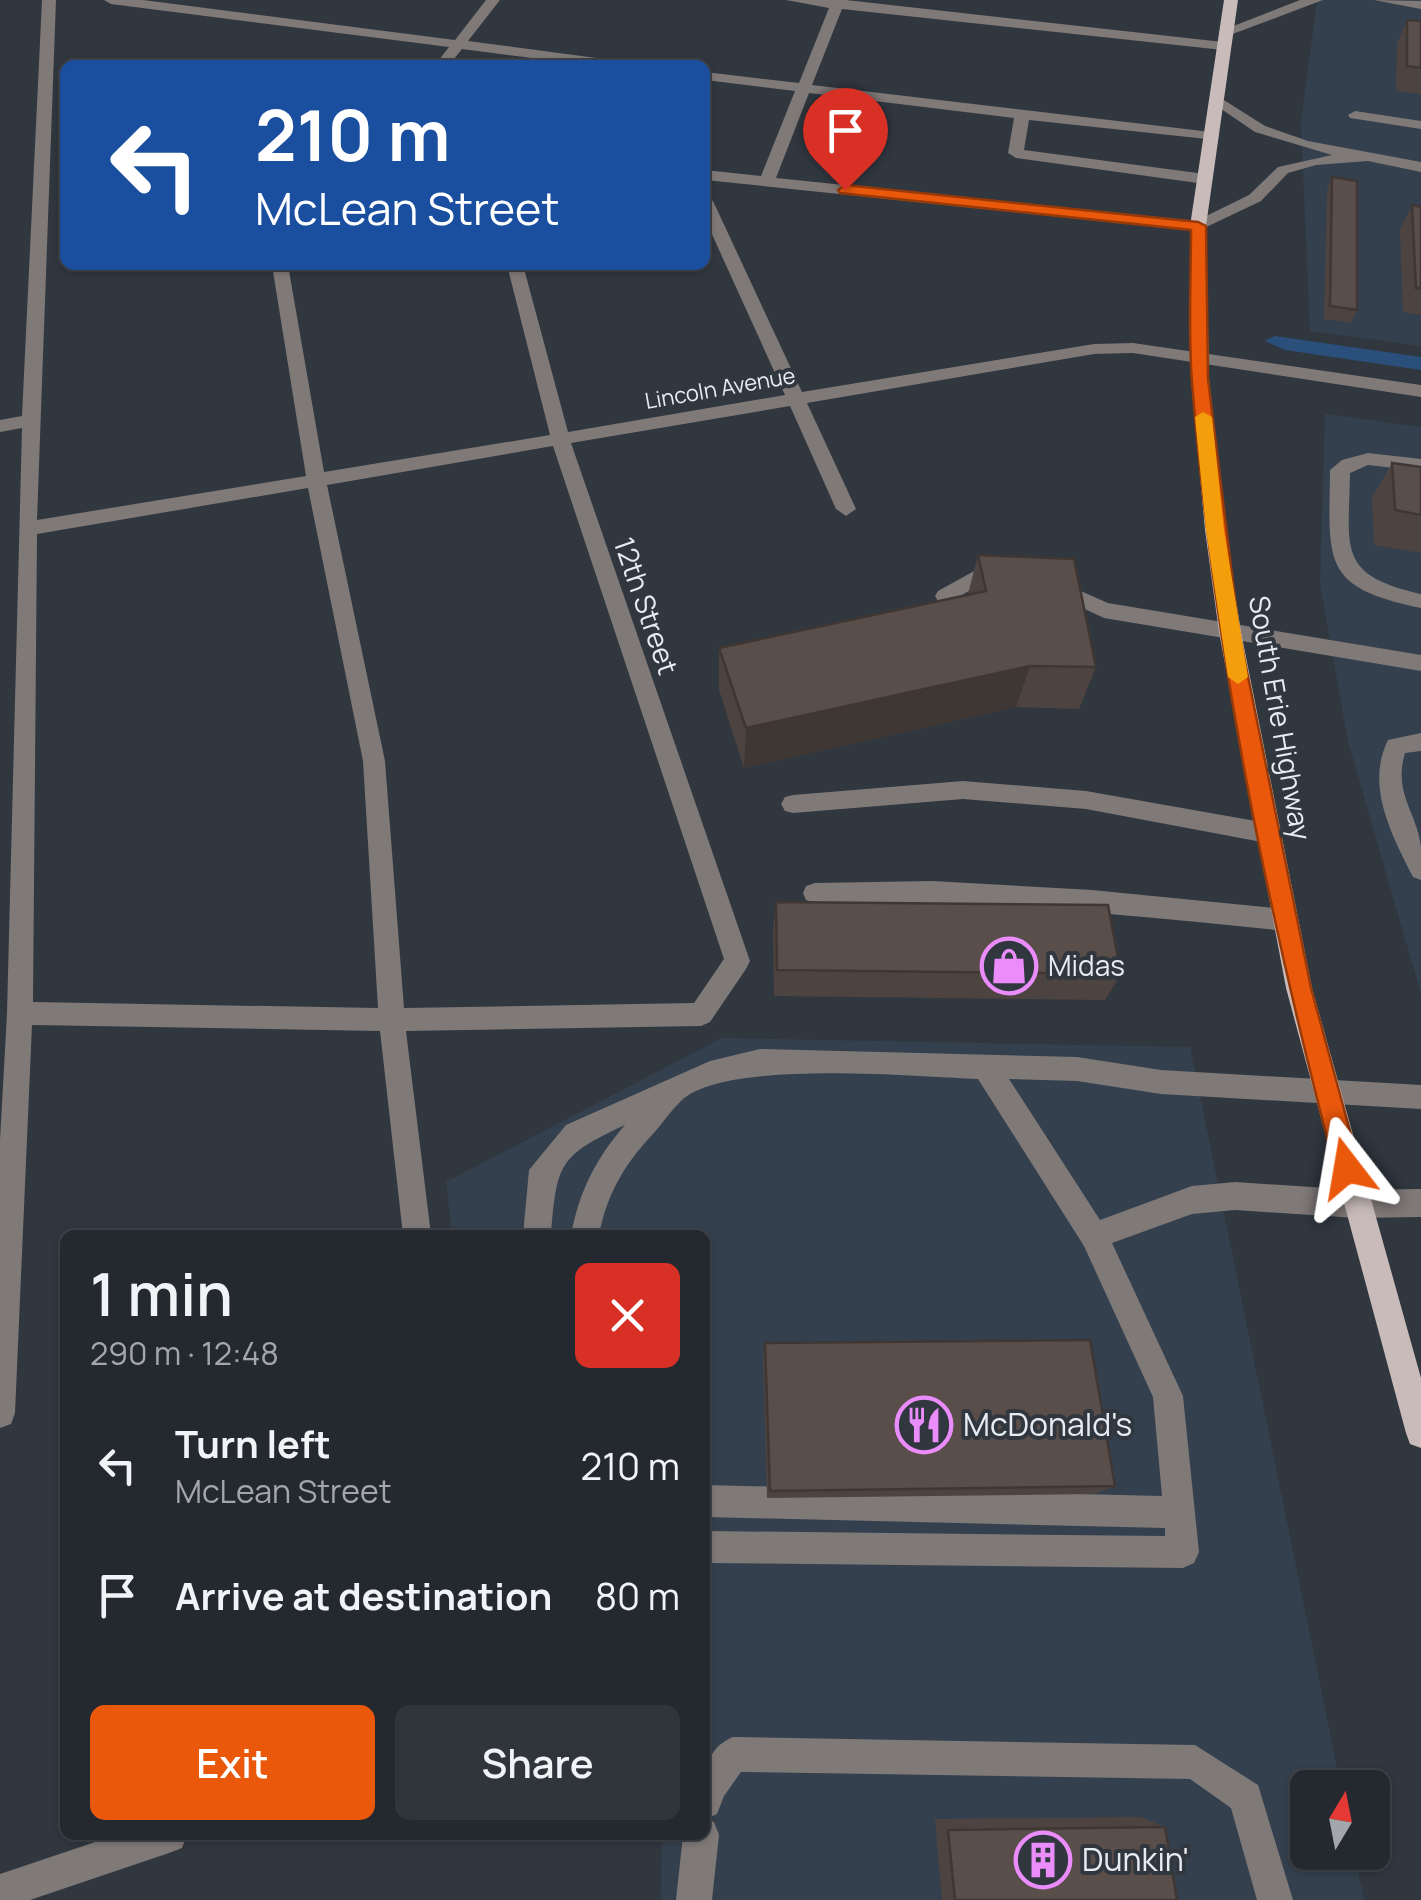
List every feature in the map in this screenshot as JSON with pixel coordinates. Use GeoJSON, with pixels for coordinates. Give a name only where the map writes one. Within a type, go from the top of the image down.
{"type":"FeatureCollection","features":[{"type":"Feature","properties":{"kind":"main road","name":"South Erie Highway"},"geometry":{"type":"LineString","coordinates":[[1231,0],[1198,226],[1198,357],[1215,530],[1230,632],[1285,920],[1357,1204],[1421,1433]]}},
{"type":"Feature","properties":{"kind":"street"},"geometry":{"type":"LineString","coordinates":[[0,1413],[8,1090],[20,1013],[27,529],[49,0]]}},
{"type":"Feature","properties":{"kind":"street"},"geometry":{"type":"LineString","coordinates":[[111,0],[581,60]]}},
{"type":"Feature","properties":{"kind":"street"},"geometry":{"type":"LineString","coordinates":[[446,60],[492,0]]}},
{"type":"Feature","properties":{"kind":"street"},"geometry":{"type":"LineString","coordinates":[[793,0],[1224,39],[1282,9],[1316,0]]}},
{"type":"Feature","properties":{"kind":"street"},"geometry":{"type":"LineString","coordinates":[[1381,0],[1421,5]]}},
{"type":"Feature","properties":{"kind":"street"},"geometry":{"type":"LineString","coordinates":[[766,182],[837,3]]}},
{"type":"Feature","properties":{"kind":"street"},"geometry":{"type":"LineString","coordinates":[[710,77],[1211,137]]}},
{"type":"Feature","properties":{"kind":"street"},"geometry":{"type":"LineString","coordinates":[[1216,99],[1260,129],[1305,146],[1421,166]]}},
{"type":"Feature","properties":{"kind":"street"},"geometry":{"type":"LineString","coordinates":[[1356,115],[1421,125]]}},
{"type":"Feature","properties":{"kind":"street"},"geometry":{"type":"LineString","coordinates":[[1022,116],[1016,153],[1205,179]]}},
{"type":"Feature","properties":{"kind":"street"},"geometry":{"type":"LineString","coordinates":[[710,176],[1198,226],[1256,198],[1283,170],[1315,160],[1363,158]]}},
{"type":"Feature","properties":{"kind":"street"},"geometry":{"type":"LineString","coordinates":[[710,212],[846,509]]}},
{"type":"Feature","properties":{"kind":"street"},"geometry":{"type":"LineString","coordinates":[[281,270],[316,480],[374,761],[392,1020],[416,1230]]}},
{"type":"Feature","properties":{"kind":"street","name":"12th Street"},"geometry":{"type":"LineString","coordinates":[[392,1020],[701,1014],[737,961],[560,438],[516,270]]}},
{"type":"Feature","properties":{"kind":"street","name":"Lincoln Avenue"},"geometry":{"type":"LineString","coordinates":[[27,529],[1094,349],[1133,348],[1421,391]]}},
{"type":"Feature","properties":{"kind":"street"},"geometry":{"type":"LineString","coordinates":[[0,426],[32,420]]}},
{"type":"Feature","properties":{"kind":"street"},"geometry":{"type":"LineString","coordinates":[[1421,465],[1376,458],[1352,460],[1340,470],[1341,559],[1348,575],[1368,588],[1421,601]]}},
{"type":"Feature","properties":{"kind":"street"},"geometry":{"type":"LineString","coordinates":[[946,596],[976,577],[1054,585],[1104,610],[1421,663]]}},
{"type":"Feature","properties":{"kind":"street"},"geometry":{"type":"LineString","coordinates":[[1421,742],[1396,746],[1387,767],[1391,800],[1421,870]]}},
{"type":"Feature","properties":{"kind":"street"},"geometry":{"type":"LineString","coordinates":[[794,804],[964,790],[1086,800],[1267,833]]}},
{"type":"Feature","properties":{"kind":"street"},"geometry":{"type":"LineString","coordinates":[[815,893],[932,891],[1092,900],[1285,920]]}},
{"type":"Feature","properties":{"kind":"street"},"geometry":{"type":"LineString","coordinates":[[20,1013],[392,1020]]}},
{"type":"Feature","properties":{"kind":"street"},"geometry":{"type":"LineString","coordinates":[[537,1230],[543,1170],[576,1134],[719,1070],[760,1060],[1077,1069],[1162,1082],[1421,1097]]}},
{"type":"Feature","properties":{"kind":"street"},"geometry":{"type":"LineString","coordinates":[[710,1547],[1183,1552],[1168,1396],[1094,1236],[985,1066]]}},
{"type":"Feature","properties":{"kind":"street"},"geometry":{"type":"LineString","coordinates":[[586,1230],[589,1205],[608,1162],[675,1092]]}},
{"type":"Feature","properties":{"kind":"street"},"geometry":{"type":"LineString","coordinates":[[1094,1236],[1192,1200],[1235,1196],[1357,1204],[1421,1203]]}},
{"type":"Feature","properties":{"kind":"street"},"geometry":{"type":"LineString","coordinates":[[710,1501],[1088,1513],[1179,1512]]}},
{"type":"Feature","properties":{"kind":"street"},"geometry":{"type":"LineString","coordinates":[[710,1783],[732,1754],[1195,1762],[1246,1797],[1276,1900]]}},
{"type":"Feature","properties":{"kind":"street"},"geometry":{"type":"LineString","coordinates":[[0,1892],[154,1840]]}},
{"type":"Feature","properties":{"kind":"street"},"geometry":{"type":"LineString","coordinates":[[694,1900],[700,1840]]}},
{"type":"Feature","properties":{"kind":"shaded area"},"geometry":{"type":"Polygon","coordinates":[[[1317,0],[1421,0],[1421,346],[1310,331],[1301,123],[1317,0]]]}},
{"type":"Feature","properties":{"kind":"shaded area"},"geometry":{"type":"Polygon","coordinates":[[[1275,336],[1421,357],[1421,370],[1285,350],[1265,341],[1275,336]]]}},
{"type":"Feature","properties":{"kind":"shaded area"},"geometry":{"type":"Polygon","coordinates":[[[1325,414],[1421,427],[1421,994],[1348,741],[1320,584],[1325,414]]]}},
{"type":"Feature","properties":{"kind":"shaded area"},"geometry":{"type":"Polygon","coordinates":[[[722,1038],[1190,1047],[1338,1770],[1290,1770],[1290,1870],[1358,1870],[1364,1900],[661,1900],[662,1840],[710,1840],[710,1230],[451,1230],[446,1182],[722,1038]]]}},
{"type":"Feature","properties":{"kind":"building"},"geometry":{"type":"Polygon","coordinates":[[[1407,20],[1421,21],[1421,68],[1407,66],[1407,20]]]}},
{"type":"Feature","properties":{"kind":"building"},"geometry":{"type":"Polygon","coordinates":[[[1332,177],[1357,181],[1357,310],[1330,306],[1332,177]]]}},
{"type":"Feature","properties":{"kind":"building"},"geometry":{"type":"Polygon","coordinates":[[[1412,205],[1421,207],[1421,288],[1416,288],[1412,205]]]}},
{"type":"Feature","properties":{"kind":"building"},"geometry":{"type":"Polygon","coordinates":[[[1392,463],[1421,467],[1421,515],[1395,510],[1392,463]]]}},
{"type":"Feature","properties":{"kind":"building"},"geometry":{"type":"Polygon","coordinates":[[[978,555],[1074,559],[1096,667],[1030,666],[746,728],[719,648],[986,591],[978,555]]]}},
{"type":"Feature","properties":{"kind":"building"},"geometry":{"type":"Polygon","coordinates":[[[776,902],[1108,905],[1121,974],[777,970],[776,902]]]}},
{"type":"Feature","properties":{"kind":"building","name":"McDonald's"},"geometry":{"type":"Polygon","coordinates":[[[1090,1340],[1115,1486],[770,1491],[765,1343],[1090,1340]]]}},
{"type":"Feature","properties":{"kind":"building","name":"Dunkin'"},"geometry":{"type":"Polygon","coordinates":[[[1165,1827],[1177,1900],[955,1900],[948,1830],[1165,1827]]]}},
{"type":"Feature","properties":{"kind":"slow traffic"},"geometry":{"type":"LineString","coordinates":[[1203,417],[1215,530],[1238,677]]}},
{"type":"Feature","properties":{"kind":"place","name":"Midas"},"geometry":{"type":"Point","coordinates":[1009,966]}},
{"type":"Feature","properties":{"kind":"place","name":"McDonald's"},"geometry":{"type":"Point","coordinates":[924,1425]}},
{"type":"Feature","properties":{"kind":"place","name":"Dunkin'"},"geometry":{"type":"Point","coordinates":[1043,1860]}},
{"type":"Feature","properties":{"kind":"route"},"geometry":{"type":"LineString","coordinates":[[845,190],[1198,226],[1198,357],[1215,530],[1230,632],[1299,988],[1347,1168]]}}]}
